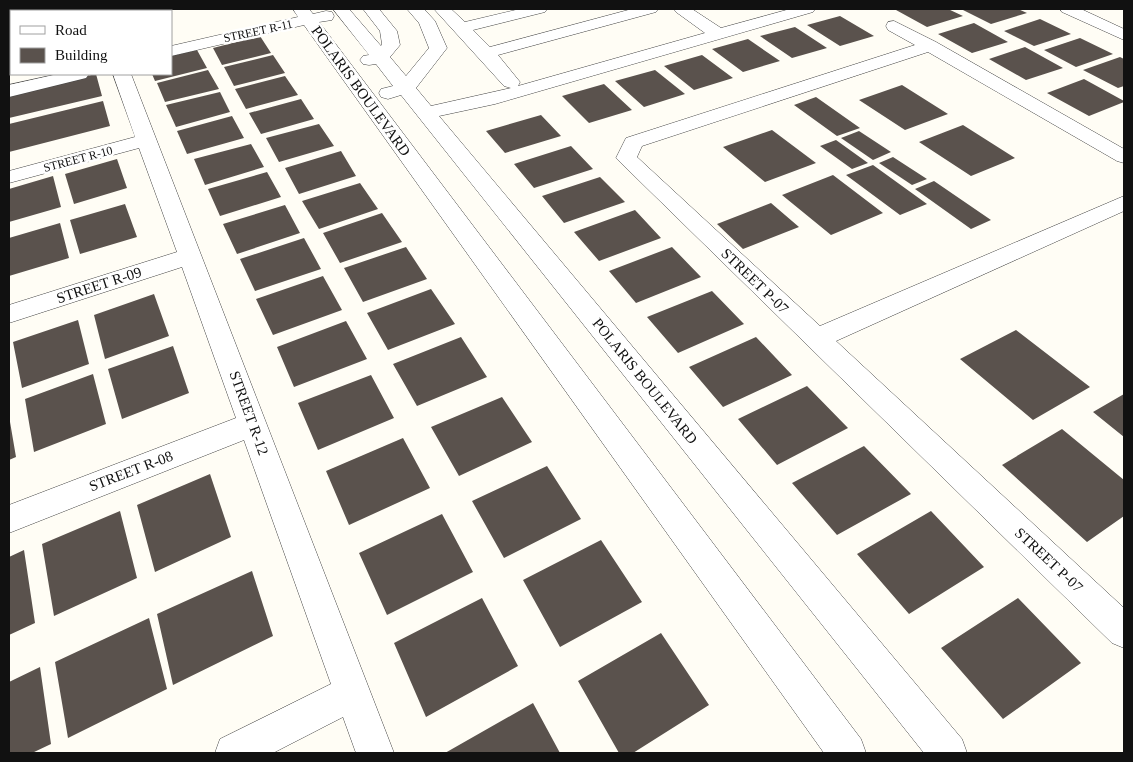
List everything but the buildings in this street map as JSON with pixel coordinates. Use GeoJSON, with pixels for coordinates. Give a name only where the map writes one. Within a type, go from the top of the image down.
{"type":"FeatureCollection","features":[{"type":"Feature","properties":{"kind":"street"},"geometry":{"type":"LineString","coordinates":[[442,9],[486,53],[511,82]]}},
{"type":"Feature","properties":{"kind":"street"},"geometry":{"type":"LineString","coordinates":[[462,28],[540,9]]}},
{"type":"Feature","properties":{"kind":"street"},"geometry":{"type":"LineString","coordinates":[[486,53],[650,9]]}},
{"type":"Feature","properties":{"kind":"street"},"geometry":{"type":"LineString","coordinates":[[682,9],[713,30]]}},
{"type":"Feature","properties":{"kind":"street"},"geometry":{"type":"LineString","coordinates":[[483,95],[713,30],[773,9]]}},
{"type":"Feature","properties":{"kind":"street"},"geometry":{"type":"LineString","coordinates":[[745,18],[786,9]]}},
{"type":"Feature","properties":{"kind":"street"},"geometry":{"type":"LineString","coordinates":[[745,18],[807,9]]}},
{"type":"Feature","properties":{"kind":"street"},"geometry":{"type":"LineString","coordinates":[[1068,9],[1124,35]]}},
{"type":"Feature","properties":{"kind":"street","name":"STREET R-11"},"geometry":{"type":"LineString","coordinates":[[172,52],[244,33],[305,14],[352,10]]}},
{"type":"Feature","properties":{"kind":"street","name":"POLARIS BOULEVARD"},"geometry":{"type":"LineString","coordinates":[[352,10],[948,753]]}},
{"type":"Feature","properties":{"kind":"street","name":"POLARIS BOULEVARD"},"geometry":{"type":"LineString","coordinates":[[305,14],[847,753]]}},
{"type":"Feature","properties":{"kind":"street"},"geometry":{"type":"LineString","coordinates":[[408,16],[427,21],[438,48],[416,92]]}},
{"type":"Feature","properties":{"kind":"street"},"geometry":{"type":"LineString","coordinates":[[894,26],[1124,157]]}},
{"type":"Feature","properties":{"kind":"street"},"geometry":{"type":"LineString","coordinates":[[483,95],[511,82],[713,30]]}},
{"type":"Feature","properties":{"kind":"street","name":"STREET P-07"},"geometry":{"type":"LineString","coordinates":[[930,46],[632,142],[626,158],[1124,631]]}},
{"type":"Feature","properties":{"kind":"street"},"geometry":{"type":"LineString","coordinates":[[416,92],[417,48]]}},
{"type":"Feature","properties":{"kind":"street"},"geometry":{"type":"LineString","coordinates":[[9,90],[76,75]]}},
{"type":"Feature","properties":{"kind":"street","name":"STREET R-12"},"geometry":{"type":"LineString","coordinates":[[122,75],[375,753]]}},
{"type":"Feature","properties":{"kind":"street"},"geometry":{"type":"LineString","coordinates":[[356,83],[416,92],[454,111],[483,103],[483,95]]}},
{"type":"Feature","properties":{"kind":"street"},"geometry":{"type":"LineString","coordinates":[[356,83],[416,92]]}},
{"type":"Feature","properties":{"kind":"street","name":"STREET R-10"},"geometry":{"type":"LineString","coordinates":[[9,177],[147,140]]}},
{"type":"Feature","properties":{"kind":"street"},"geometry":{"type":"LineString","coordinates":[[816,339],[1124,203]]}},
{"type":"Feature","properties":{"kind":"street","name":"STREET R-09"},"geometry":{"type":"LineString","coordinates":[[9,314],[190,256]]}},
{"type":"Feature","properties":{"kind":"street","name":"STREET R-08"},"geometry":{"type":"LineString","coordinates":[[9,519],[253,424]]}},
{"type":"Feature","properties":{"kind":"street"},"geometry":{"type":"LineString","coordinates":[[234,753],[353,692]]}}]}
